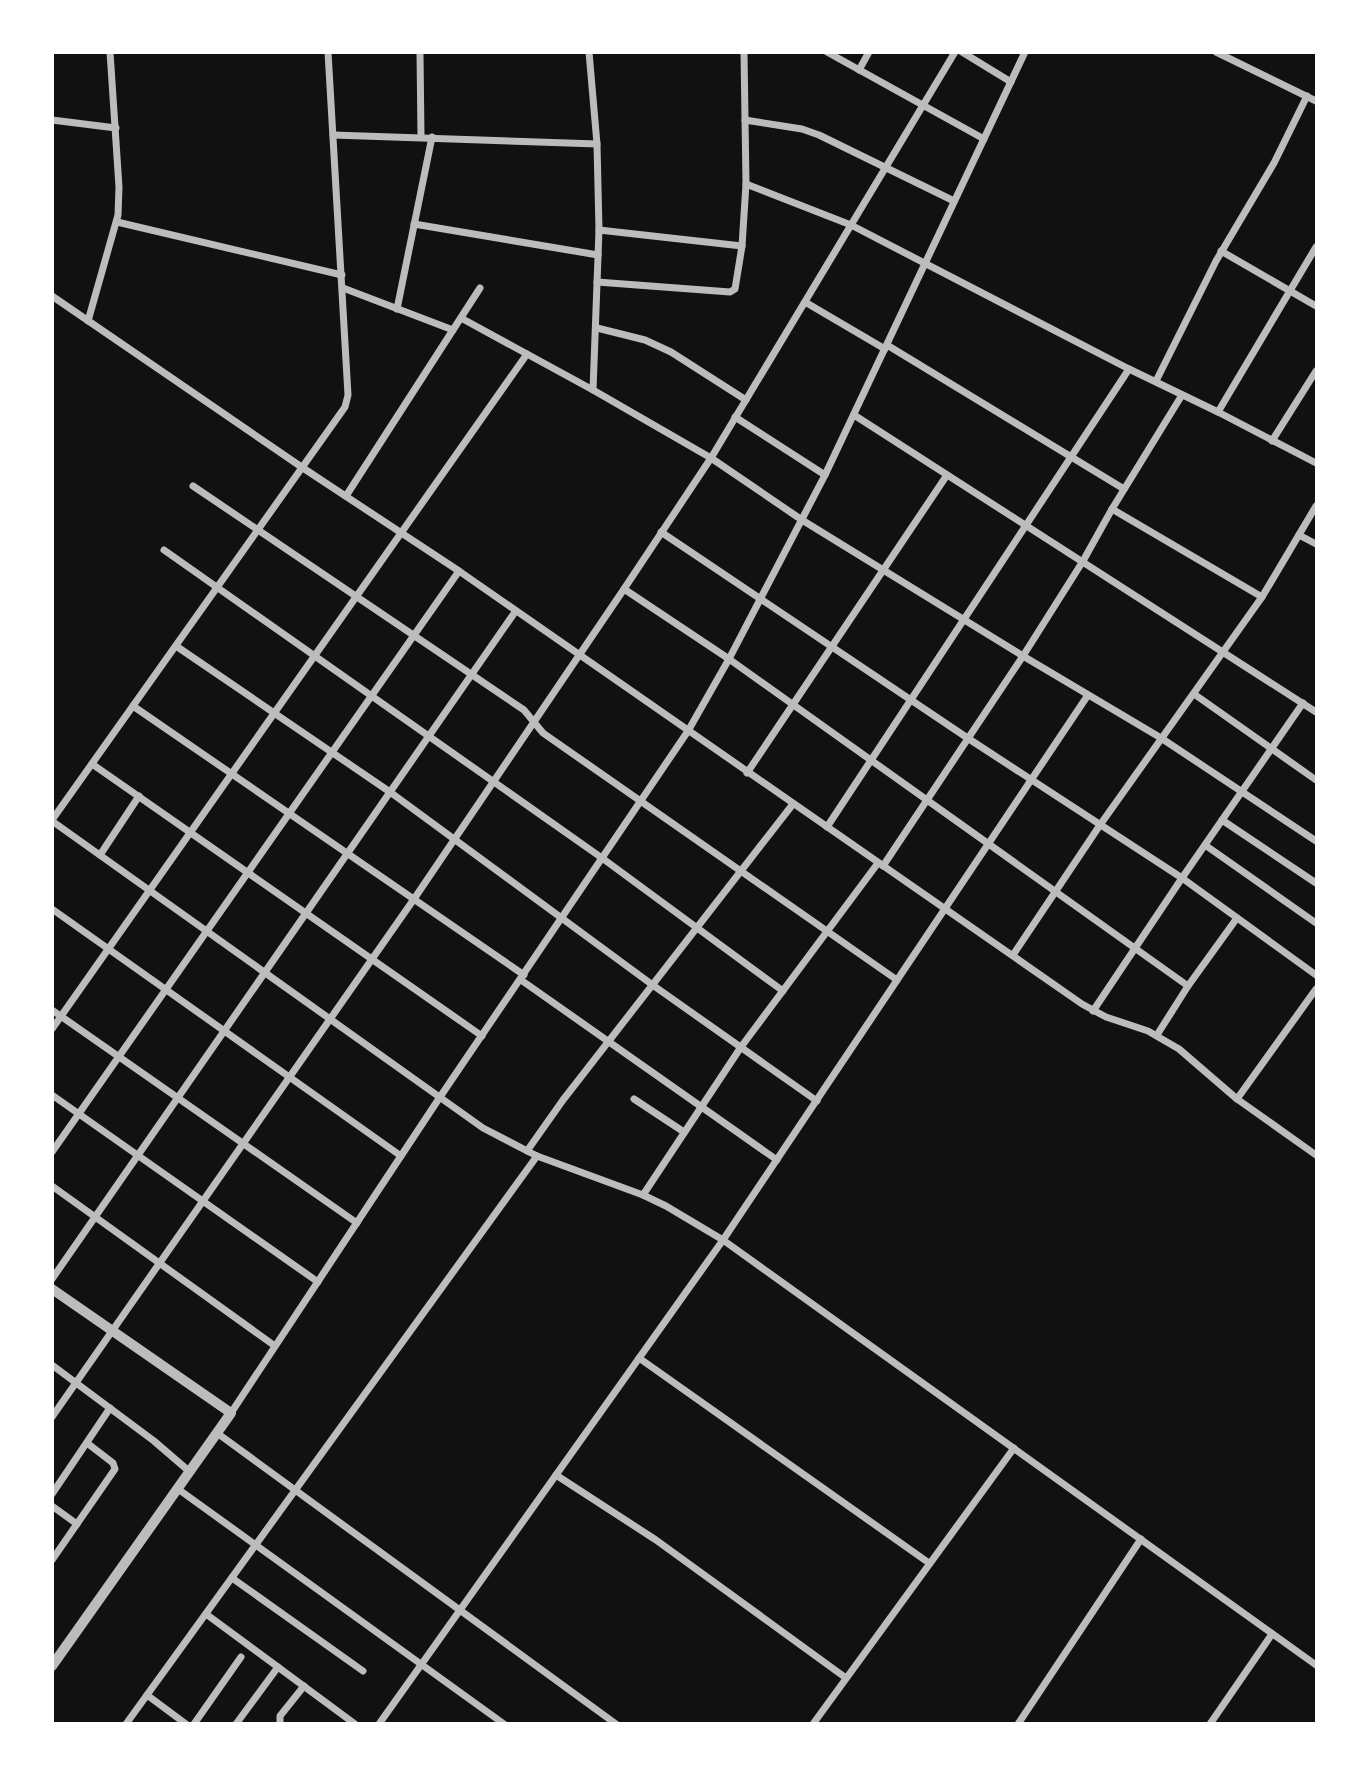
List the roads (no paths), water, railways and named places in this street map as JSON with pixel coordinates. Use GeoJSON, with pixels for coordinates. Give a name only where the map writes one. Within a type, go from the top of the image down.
{"type":"FeatureCollection","features":[{"type":"Feature","properties":{"kind":"street"},"geometry":{"type":"LineString","coordinates":[[88,321],[117,222],[119,187],[110,52]]}},
{"type":"Feature","properties":{"kind":"street"},"geometry":{"type":"LineString","coordinates":[[328,52],[348,395],[339,418],[52,821],[331,1017],[483,1128],[537,1156],[643,1195],[723,1240],[1317,1665]]}},
{"type":"Feature","properties":{"kind":"street"},"geometry":{"type":"LineString","coordinates":[[420,52],[421,137]]}},
{"type":"Feature","properties":{"kind":"street"},"geometry":{"type":"LineString","coordinates":[[589,52],[597,144],[597,327],[593,390]]}},
{"type":"Feature","properties":{"kind":"street"},"geometry":{"type":"LineString","coordinates":[[597,282],[730,292],[738,284],[746,184],[744,52]]}},
{"type":"Feature","properties":{"kind":"street"},"geometry":{"type":"LineString","coordinates":[[827,52],[984,139]]}},
{"type":"Feature","properties":{"kind":"street"},"geometry":{"type":"LineString","coordinates":[[859,70],[869,52]]}},
{"type":"Feature","properties":{"kind":"street"},"geometry":{"type":"LineString","coordinates":[[52,1417],[414,899],[711,458],[955,52]]}},
{"type":"Feature","properties":{"kind":"street"},"geometry":{"type":"LineString","coordinates":[[962,52],[1011,82]]}},
{"type":"Feature","properties":{"kind":"street"},"geometry":{"type":"LineString","coordinates":[[52,1667],[231,1413],[440,1097],[688,731],[729,659],[825,475],[1026,52]]}},
{"type":"Feature","properties":{"kind":"street"},"geometry":{"type":"LineString","coordinates":[[1220,53],[1317,102]]}},
{"type":"Feature","properties":{"kind":"street"},"geometry":{"type":"LineString","coordinates":[[1156,382],[1221,251],[1274,163],[1307,96]]}},
{"type":"Feature","properties":{"kind":"street"},"geometry":{"type":"LineString","coordinates":[[52,120],[116,128]]}},
{"type":"Feature","properties":{"kind":"street"},"geometry":{"type":"LineString","coordinates":[[745,120],[802,128],[887,166],[954,201]]}},
{"type":"Feature","properties":{"kind":"street"},"geometry":{"type":"LineString","coordinates":[[333,135],[597,144]]}},
{"type":"Feature","properties":{"kind":"street"},"geometry":{"type":"LineString","coordinates":[[397,309],[432,137]]}},
{"type":"Feature","properties":{"kind":"street"},"geometry":{"type":"LineString","coordinates":[[746,184],[851,225],[1317,463]]}},
{"type":"Feature","properties":{"kind":"street"},"geometry":{"type":"LineString","coordinates":[[117,222],[342,275]]}},
{"type":"Feature","properties":{"kind":"street"},"geometry":{"type":"LineString","coordinates":[[414,224],[598,255]]}},
{"type":"Feature","properties":{"kind":"street"},"geometry":{"type":"LineString","coordinates":[[598,230],[742,246]]}},
{"type":"Feature","properties":{"kind":"street"},"geometry":{"type":"LineString","coordinates":[[1218,412],[1317,247]]}},
{"type":"Feature","properties":{"kind":"street"},"geometry":{"type":"LineString","coordinates":[[1221,251],[1317,306]]}},
{"type":"Feature","properties":{"kind":"street"},"geometry":{"type":"LineString","coordinates":[[343,288],[453,330]]}},
{"type":"Feature","properties":{"kind":"street"},"geometry":{"type":"LineString","coordinates":[[346,496],[480,288]]}},
{"type":"Feature","properties":{"kind":"street"},"geometry":{"type":"LineString","coordinates":[[52,296],[458,571],[1093,1011],[1157,1035],[1190,1057],[1237,1099],[1317,1155]]}},
{"type":"Feature","properties":{"kind":"street"},"geometry":{"type":"LineString","coordinates":[[805,302],[886,347],[1124,489]]}},
{"type":"Feature","properties":{"kind":"street"},"geometry":{"type":"LineString","coordinates":[[461,318],[711,458],[802,520],[1161,738],[1317,841]]}},
{"type":"Feature","properties":{"kind":"street"},"geometry":{"type":"LineString","coordinates":[[597,327],[645,340],[662,348],[746,400]]}},
{"type":"Feature","properties":{"kind":"street"},"geometry":{"type":"LineString","coordinates":[[52,1029],[527,354]]}},
{"type":"Feature","properties":{"kind":"street"},"geometry":{"type":"LineString","coordinates":[[827,827],[1129,369]]}},
{"type":"Feature","properties":{"kind":"street"},"geometry":{"type":"LineString","coordinates":[[1272,441],[1317,371]]}},
{"type":"Feature","properties":{"kind":"street"},"geometry":{"type":"LineString","coordinates":[[643,1195],[741,1047],[827,931],[881,864],[969,739],[1083,561],[1182,395]]}},
{"type":"Feature","properties":{"kind":"street"},"geometry":{"type":"LineString","coordinates":[[854,415],[1317,712]]}},
{"type":"Feature","properties":{"kind":"street"},"geometry":{"type":"LineString","coordinates":[[736,418],[825,475]]}},
{"type":"Feature","properties":{"kind":"street"},"geometry":{"type":"LineString","coordinates":[[747,773],[947,475]]}},
{"type":"Feature","properties":{"kind":"street"},"geometry":{"type":"LineString","coordinates":[[193,486],[524,710],[543,733],[897,980]]}},
{"type":"Feature","properties":{"kind":"street"},"geometry":{"type":"LineString","coordinates":[[1013,956],[1100,825],[1262,597],[1317,506]]}},
{"type":"Feature","properties":{"kind":"street"},"geometry":{"type":"LineString","coordinates":[[1112,509],[1262,597]]}},
{"type":"Feature","properties":{"kind":"street"},"geometry":{"type":"LineString","coordinates":[[661,532],[1182,878],[1317,975]]}},
{"type":"Feature","properties":{"kind":"street"},"geometry":{"type":"LineString","coordinates":[[1299,535],[1317,544]]}},
{"type":"Feature","properties":{"kind":"street"},"geometry":{"type":"LineString","coordinates":[[164,550],[602,858],[783,991]]}},
{"type":"Feature","properties":{"kind":"street"},"geometry":{"type":"LineString","coordinates":[[52,1152],[458,571]]}},
{"type":"Feature","properties":{"kind":"street"},"geometry":{"type":"LineString","coordinates":[[624,589],[793,704],[1188,986]]}},
{"type":"Feature","properties":{"kind":"street"},"geometry":{"type":"LineString","coordinates":[[52,1279],[515,611]]}},
{"type":"Feature","properties":{"kind":"street"},"geometry":{"type":"LineString","coordinates":[[176,646],[390,792],[654,986],[817,1101]]}},
{"type":"Feature","properties":{"kind":"street"},"geometry":{"type":"LineString","coordinates":[[1194,694],[1317,780]]}},
{"type":"Feature","properties":{"kind":"street"},"geometry":{"type":"LineString","coordinates":[[379,1724],[723,1240],[1088,695]]}},
{"type":"Feature","properties":{"kind":"street"},"geometry":{"type":"LineString","coordinates":[[1093,1011],[1303,704]]}},
{"type":"Feature","properties":{"kind":"street"},"geometry":{"type":"LineString","coordinates":[[133,706],[414,899],[608,1043],[777,1160]]}},
{"type":"Feature","properties":{"kind":"street"},"geometry":{"type":"LineString","coordinates":[[92,764],[482,1036]]}},
{"type":"Feature","properties":{"kind":"street"},"geometry":{"type":"LineString","coordinates":[[100,855],[139,796]]}},
{"type":"Feature","properties":{"kind":"street"},"geometry":{"type":"LineString","coordinates":[[527,1151],[563,1100],[793,804]]}},
{"type":"Feature","properties":{"kind":"street"},"geometry":{"type":"LineString","coordinates":[[1222,820],[1317,883]]}},
{"type":"Feature","properties":{"kind":"street"},"geometry":{"type":"LineString","coordinates":[[1205,845],[1317,923]]}},
{"type":"Feature","properties":{"kind":"street"},"geometry":{"type":"LineString","coordinates":[[52,909],[401,1156]]}},
{"type":"Feature","properties":{"kind":"street"},"geometry":{"type":"LineString","coordinates":[[1157,1035],[1237,918]]}},
{"type":"Feature","properties":{"kind":"street"},"geometry":{"type":"LineString","coordinates":[[1237,1099],[1317,989]]}},
{"type":"Feature","properties":{"kind":"street"},"geometry":{"type":"LineString","coordinates":[[52,1010],[357,1223]]}},
{"type":"Feature","properties":{"kind":"street"},"geometry":{"type":"LineString","coordinates":[[52,1095],[318,1282]]}},
{"type":"Feature","properties":{"kind":"street"},"geometry":{"type":"LineString","coordinates":[[635,1098],[684,1132]]}},
{"type":"Feature","properties":{"kind":"street"},"geometry":{"type":"LineString","coordinates":[[126,1724],[537,1156]]}},
{"type":"Feature","properties":{"kind":"street"},"geometry":{"type":"LineString","coordinates":[[52,1186],[275,1346]]}},
{"type":"Feature","properties":{"kind":"street"},"geometry":{"type":"LineString","coordinates":[[52,1289],[231,1413]]}},
{"type":"Feature","properties":{"kind":"street"},"geometry":{"type":"LineString","coordinates":[[639,1358],[929,1563]]}},
{"type":"Feature","properties":{"kind":"street"},"geometry":{"type":"LineString","coordinates":[[52,1365],[190,1472]]}},
{"type":"Feature","properties":{"kind":"street"},"geometry":{"type":"LineString","coordinates":[[52,1494],[110,1408]]}},
{"type":"Feature","properties":{"kind":"street"},"geometry":{"type":"LineString","coordinates":[[217,1433],[616,1724]]}},
{"type":"Feature","properties":{"kind":"street"},"geometry":{"type":"LineString","coordinates":[[52,1560],[115,1469],[113,1463],[87,1443]]}},
{"type":"Feature","properties":{"kind":"street"},"geometry":{"type":"LineString","coordinates":[[813,1724],[1013,1448]]}},
{"type":"Feature","properties":{"kind":"street"},"geometry":{"type":"LineString","coordinates":[[556,1475],[656,1541],[846,1678]]}},
{"type":"Feature","properties":{"kind":"street"},"geometry":{"type":"LineString","coordinates":[[178,1489],[504,1724]]}},
{"type":"Feature","properties":{"kind":"street"},"geometry":{"type":"LineString","coordinates":[[52,1506],[78,1524]]}},
{"type":"Feature","properties":{"kind":"street"},"geometry":{"type":"LineString","coordinates":[[1018,1724],[1141,1539]]}},
{"type":"Feature","properties":{"kind":"street"},"geometry":{"type":"LineString","coordinates":[[232,1578],[363,1671]]}},
{"type":"Feature","properties":{"kind":"street"},"geometry":{"type":"LineString","coordinates":[[206,1614],[355,1724]]}},
{"type":"Feature","properties":{"kind":"street"},"geometry":{"type":"LineString","coordinates":[[1210,1724],[1272,1634]]}},
{"type":"Feature","properties":{"kind":"street"},"geometry":{"type":"LineString","coordinates":[[194,1724],[241,1657]]}},
{"type":"Feature","properties":{"kind":"street"},"geometry":{"type":"LineString","coordinates":[[236,1724],[278,1667]]}},
{"type":"Feature","properties":{"kind":"street"},"geometry":{"type":"LineString","coordinates":[[280,1724],[280,1716],[304,1686]]}},
{"type":"Feature","properties":{"kind":"street"},"geometry":{"type":"LineString","coordinates":[[147,1695],[186,1724]]}}]}
